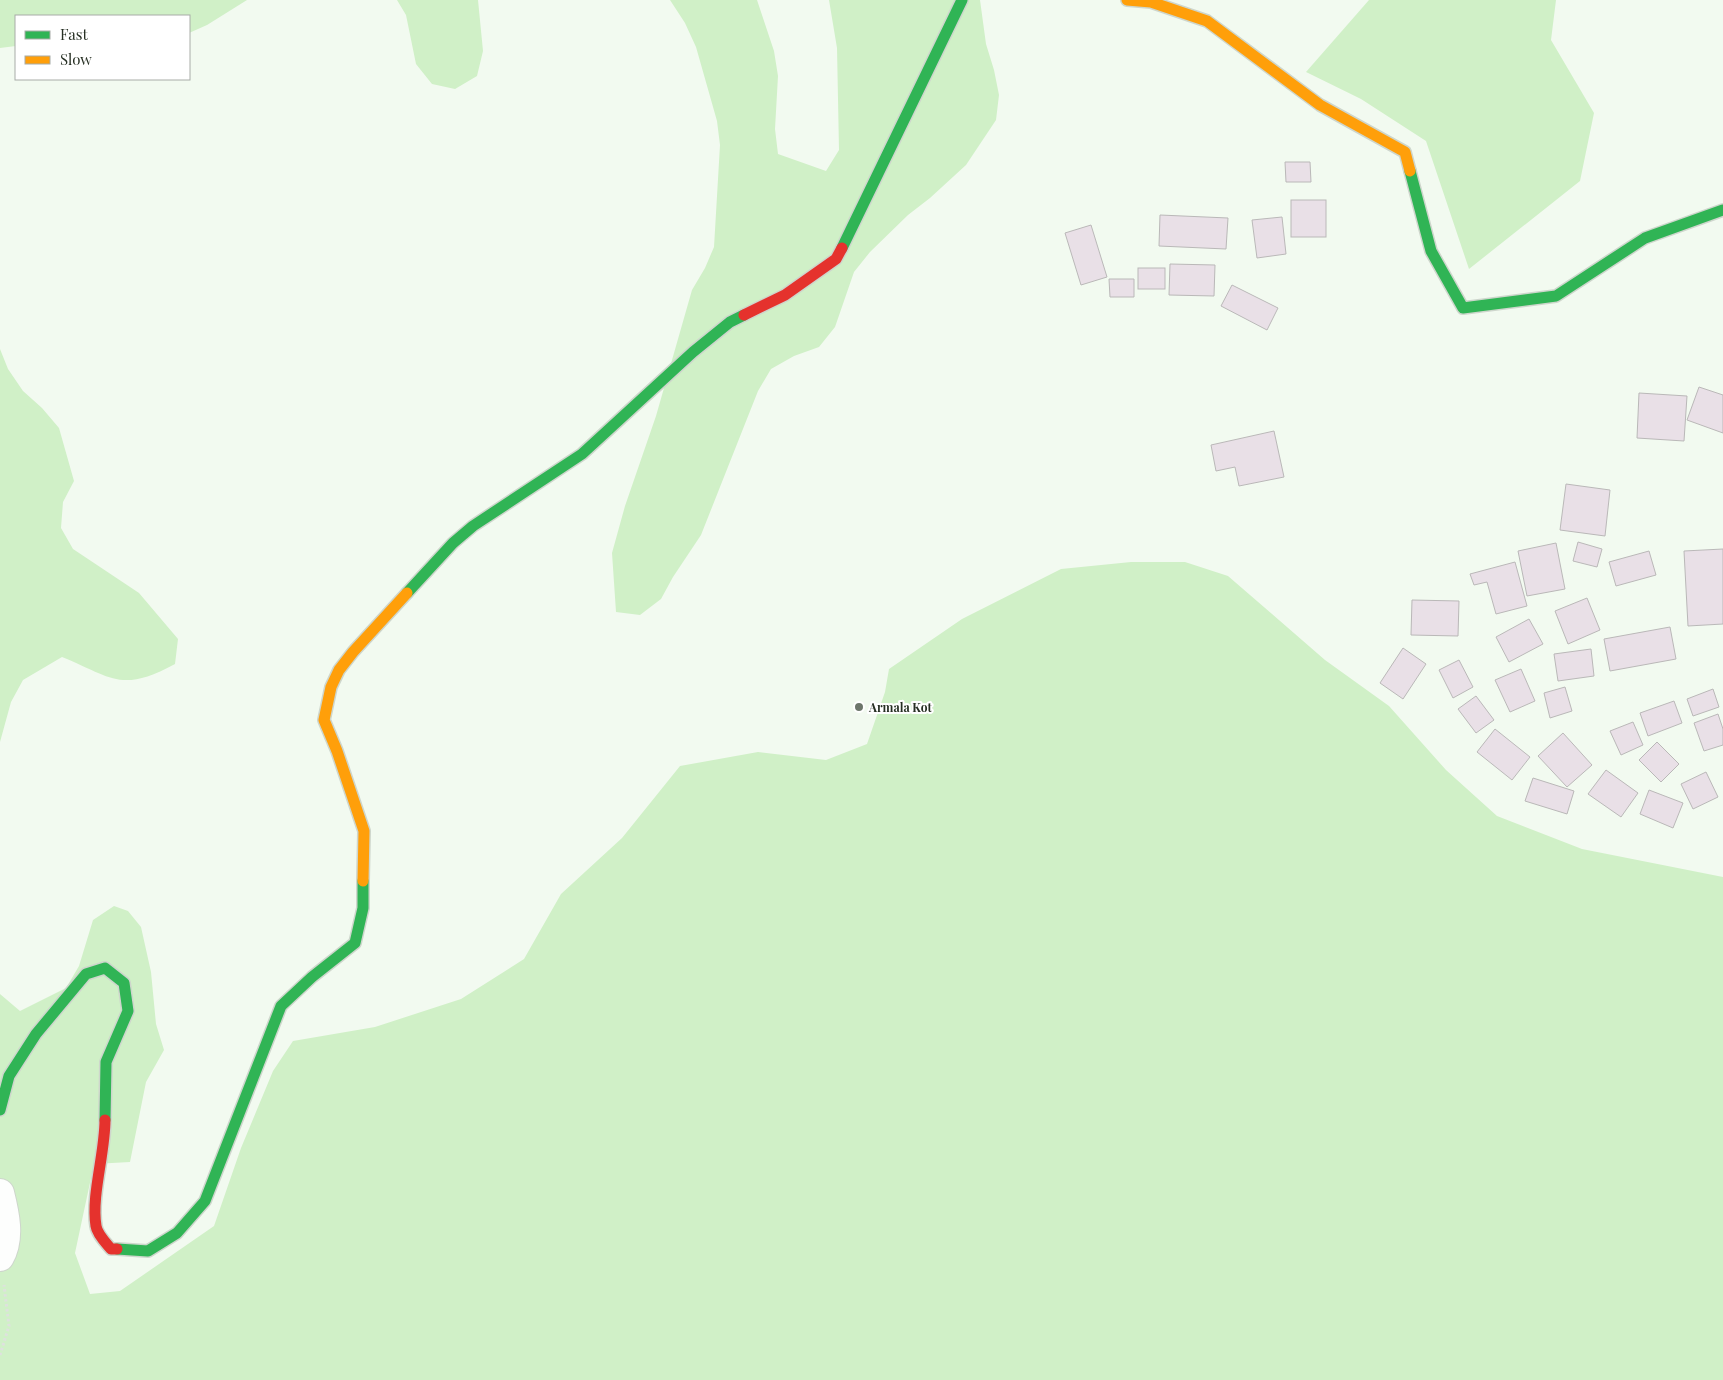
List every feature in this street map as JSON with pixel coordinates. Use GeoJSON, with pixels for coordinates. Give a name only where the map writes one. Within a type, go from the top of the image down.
{"type":"FeatureCollection","features":[{"type":"Feature","properties":{"kind":"street"},"geometry":{"type":"LineString","coordinates":[[0,1110],[9,1076],[36,1034],[86,974],[105,968],[124,983],[128,1011],[106,1062],[105,1134],[96,1200],[96,1228],[111,1249],[148,1251],[177,1234],[205,1201],[281,1006],[312,977],[355,943],[363,908],[364,831],[337,751],[324,720],[330,687],[339,670],[419,579],[453,543],[473,526],[582,454],[693,352],[730,322],[785,294],[836,259],[962,0]]}},
{"type":"Feature","properties":{"kind":"street"},"geometry":{"type":"LineString","coordinates":[[1127,0],[1151,2],[1207,21],[1320,105],[1405,152],[1431,251],[1463,308],[1556,296],[1645,238],[1723,210]]}},
{"type":"Feature","properties":{"kind":"street"},"geometry":{"type":"LineString","coordinates":[[0,1193],[6,1216],[5,1248],[0,1257]]}},
{"type":"Feature","properties":{"kind":"path"},"geometry":{"type":"LineString","coordinates":[[0,1257],[9,1326],[0,1356]]}},
{"type":"Feature","properties":{"kind":"green space"},"geometry":{"type":"Polygon","coordinates":[[[0,0],[247,0],[207,25],[190,33],[190,15],[15,15],[15,46],[0,48],[0,0]]]}},
{"type":"Feature","properties":{"kind":"green space"},"geometry":{"type":"Polygon","coordinates":[[[397,0],[478,0],[483,51],[477,76],[455,89],[432,84],[416,64],[406,15],[397,0]]]}},
{"type":"Feature","properties":{"kind":"green space"},"geometry":{"type":"Polygon","coordinates":[[[670,0],[757,0],[774,51],[778,76],[775,129],[778,154],[826,171],[839,150],[837,48],[829,0],[980,0],[986,44],[999,95],[996,120],[966,165],[908,215],[870,252],[854,272],[835,327],[819,347],[794,356],[771,369],[758,391],[701,535],[661,599],[640,615],[616,612],[612,553],[625,506],[656,416],[692,290],[705,268],[714,247],[720,145],[717,121],[696,47],[685,23],[670,0]]]}},
{"type":"Feature","properties":{"kind":"green space"},"geometry":{"type":"Polygon","coordinates":[[[1369,0],[1556,0],[1551,40],[1594,113],[1580,181],[1469,269],[1426,141],[1361,99],[1306,72],[1369,0]]]}},
{"type":"Feature","properties":{"kind":"green space"},"geometry":{"type":"Polygon","coordinates":[[[0,349],[8,369],[23,391],[42,408],[59,428],[74,481],[63,502],[61,528],[73,549],[139,593],[178,639],[175,664],[142,678],[117,679],[62,657],[23,680],[11,702],[0,742],[0,349]]]}},
{"type":"Feature","properties":{"kind":"green space"},"geometry":{"type":"Polygon","coordinates":[[[1131,562],[1185,562],[1228,576],[1325,660],[1389,706],[1446,770],[1497,816],[1582,849],[1723,877],[1723,1380],[0,1380],[0,994],[20,1011],[66,988],[79,966],[93,920],[114,906],[128,911],[141,927],[151,972],[156,1024],[164,1050],[146,1082],[130,1162],[94,1164],[75,1253],[90,1294],[120,1291],[214,1226],[241,1148],[273,1071],[293,1041],[375,1027],[461,999],[524,959],[561,894],[622,838],[680,766],[758,752],[826,760],[867,744],[885,692],[889,669],[962,619],[1061,569],[1131,562]]]}},
{"type":"Feature","properties":{"kind":"building"},"geometry":{"type":"Polygon","coordinates":[[[1285,162],[1310,162],[1311,182],[1286,182],[1285,162]]]}},
{"type":"Feature","properties":{"kind":"building"},"geometry":{"type":"Polygon","coordinates":[[[1291,200],[1326,200],[1326,237],[1291,237],[1291,200]]]}},
{"type":"Feature","properties":{"kind":"building"},"geometry":{"type":"Polygon","coordinates":[[[1160,215],[1228,218],[1226,249],[1159,246],[1160,215]]]}},
{"type":"Feature","properties":{"kind":"building"},"geometry":{"type":"Polygon","coordinates":[[[1282,217],[1286,254],[1257,258],[1252,220],[1282,217]]]}},
{"type":"Feature","properties":{"kind":"building"},"geometry":{"type":"Polygon","coordinates":[[[1091,225],[1107,277],[1081,285],[1065,233],[1091,225]]]}},
{"type":"Feature","properties":{"kind":"building"},"geometry":{"type":"Polygon","coordinates":[[[1170,264],[1215,265],[1214,296],[1169,295],[1170,264]]]}},
{"type":"Feature","properties":{"kind":"building"},"geometry":{"type":"Polygon","coordinates":[[[1138,268],[1165,268],[1165,289],[1138,289],[1138,268]]]}},
{"type":"Feature","properties":{"kind":"building"},"geometry":{"type":"Polygon","coordinates":[[[1109,279],[1134,279],[1134,297],[1110,297],[1109,279]]]}},
{"type":"Feature","properties":{"kind":"building"},"geometry":{"type":"Polygon","coordinates":[[[1232,285],[1278,308],[1267,330],[1221,306],[1232,285]]]}},
{"type":"Feature","properties":{"kind":"building"},"geometry":{"type":"Polygon","coordinates":[[[1699,387],[1723,395],[1723,433],[1687,420],[1699,387]]]}},
{"type":"Feature","properties":{"kind":"building"},"geometry":{"type":"Polygon","coordinates":[[[1639,393],[1687,396],[1684,441],[1637,438],[1639,393]]]}},
{"type":"Feature","properties":{"kind":"building"},"geometry":{"type":"Polygon","coordinates":[[[1274,431],[1284,477],[1239,486],[1235,467],[1216,471],[1211,445],[1274,431]]]}},
{"type":"Feature","properties":{"kind":"building"},"geometry":{"type":"Polygon","coordinates":[[[1566,484],[1610,490],[1605,536],[1560,530],[1566,484]]]}},
{"type":"Feature","properties":{"kind":"building"},"geometry":{"type":"Polygon","coordinates":[[[1578,542],[1602,549],[1597,567],[1573,561],[1578,542]]]}},
{"type":"Feature","properties":{"kind":"building"},"geometry":{"type":"Polygon","coordinates":[[[1556,543],[1565,589],[1527,596],[1518,551],[1556,543]]]}},
{"type":"Feature","properties":{"kind":"building"},"geometry":{"type":"Polygon","coordinates":[[[1723,549],[1723,624],[1688,626],[1684,551],[1723,549]]]}},
{"type":"Feature","properties":{"kind":"building"},"geometry":{"type":"Polygon","coordinates":[[[1649,551],[1656,575],[1616,586],[1609,562],[1649,551]]]}},
{"type":"Feature","properties":{"kind":"building"},"geometry":{"type":"Polygon","coordinates":[[[1515,562],[1527,606],[1496,614],[1487,582],[1474,585],[1470,574],[1515,562]]]}},
{"type":"Feature","properties":{"kind":"building"},"geometry":{"type":"Polygon","coordinates":[[[1587,598],[1600,630],[1568,644],[1555,611],[1587,598]]]}},
{"type":"Feature","properties":{"kind":"building"},"geometry":{"type":"Polygon","coordinates":[[[1412,600],[1459,601],[1458,636],[1411,635],[1412,600]]]}},
{"type":"Feature","properties":{"kind":"building"},"geometry":{"type":"Polygon","coordinates":[[[1529,619],[1543,644],[1509,662],[1496,637],[1529,619]]]}},
{"type":"Feature","properties":{"kind":"building"},"geometry":{"type":"Polygon","coordinates":[[[1670,627],[1676,659],[1610,671],[1604,639],[1670,627]]]}},
{"type":"Feature","properties":{"kind":"building"},"geometry":{"type":"Polygon","coordinates":[[[1403,648],[1426,664],[1403,699],[1380,683],[1403,648]]]}},
{"type":"Feature","properties":{"kind":"building"},"geometry":{"type":"Polygon","coordinates":[[[1591,649],[1594,676],[1558,681],[1554,654],[1591,649]]]}},
{"type":"Feature","properties":{"kind":"building"},"geometry":{"type":"Polygon","coordinates":[[[1459,660],[1473,687],[1453,698],[1439,670],[1459,660]]]}},
{"type":"Feature","properties":{"kind":"building"},"geometry":{"type":"Polygon","coordinates":[[[1521,669],[1535,701],[1510,712],[1495,680],[1521,669]]]}},
{"type":"Feature","properties":{"kind":"building"},"geometry":{"type":"Polygon","coordinates":[[[1565,687],[1572,711],[1550,718],[1544,693],[1565,687]]]}},
{"type":"Feature","properties":{"kind":"building"},"geometry":{"type":"Polygon","coordinates":[[[1713,689],[1719,707],[1693,716],[1687,699],[1713,689]]]}},
{"type":"Feature","properties":{"kind":"building"},"geometry":{"type":"Polygon","coordinates":[[[1476,696],[1494,720],[1476,733],[1458,709],[1476,696]]]}},
{"type":"Feature","properties":{"kind":"building"},"geometry":{"type":"Polygon","coordinates":[[[1674,701],[1682,723],[1648,736],[1640,713],[1674,701]]]}},
{"type":"Feature","properties":{"kind":"building"},"geometry":{"type":"Polygon","coordinates":[[[1718,714],[1723,729],[1723,745],[1704,751],[1694,723],[1718,714]]]}},
{"type":"Feature","properties":{"kind":"building"},"geometry":{"type":"Polygon","coordinates":[[[1633,722],[1643,745],[1621,755],[1610,731],[1633,722]]]}},
{"type":"Feature","properties":{"kind":"building"},"geometry":{"type":"Polygon","coordinates":[[[1495,729],[1530,757],[1512,780],[1477,752],[1495,729]]]}},
{"type":"Feature","properties":{"kind":"building"},"geometry":{"type":"Polygon","coordinates":[[[1563,733],[1592,765],[1567,787],[1538,756],[1563,733]]]}},
{"type":"Feature","properties":{"kind":"building"},"geometry":{"type":"Polygon","coordinates":[[[1657,742],[1679,764],[1661,782],[1639,760],[1657,742]]]}},
{"type":"Feature","properties":{"kind":"building"},"geometry":{"type":"Polygon","coordinates":[[[1606,770],[1638,793],[1621,817],[1588,794],[1606,770]]]}},
{"type":"Feature","properties":{"kind":"building"},"geometry":{"type":"Polygon","coordinates":[[[1706,772],[1718,797],[1693,809],[1681,784],[1706,772]]]}},
{"type":"Feature","properties":{"kind":"building"},"geometry":{"type":"Polygon","coordinates":[[[1533,778],[1574,791],[1567,814],[1525,801],[1533,778]]]}},
{"type":"Feature","properties":{"kind":"building"},"geometry":{"type":"Polygon","coordinates":[[[1649,790],[1683,803],[1673,828],[1640,814],[1649,790]]]}},
{"type":"Feature","properties":{"kind":"traffic: fast"},"geometry":{"type":"LineString","coordinates":[[842,248],[962,0]]}},
{"type":"Feature","properties":{"kind":"traffic: fast"},"geometry":{"type":"LineString","coordinates":[[1410,171],[1431,251],[1463,308],[1556,296],[1645,238],[1723,210]]}},
{"type":"Feature","properties":{"kind":"traffic: fast"},"geometry":{"type":"LineString","coordinates":[[407,593],[453,543],[473,526],[582,454],[693,352],[730,322],[744,315]]}},
{"type":"Feature","properties":{"kind":"traffic: fast"},"geometry":{"type":"LineString","coordinates":[[117,1249],[148,1251],[177,1233],[205,1201],[281,1006],[312,977],[355,943],[363,908],[363,881]]}},
{"type":"Feature","properties":{"kind":"traffic: fast"},"geometry":{"type":"LineString","coordinates":[[0,1110],[9,1076],[36,1034],[86,974],[105,968],[124,983],[128,1011],[106,1062],[105,1120]]}},
{"type":"Feature","properties":{"kind":"traffic: slow"},"geometry":{"type":"LineString","coordinates":[[1127,0],[1151,2],[1207,21],[1320,105],[1405,152],[1410,171]]}},
{"type":"Feature","properties":{"kind":"traffic: slow"},"geometry":{"type":"LineString","coordinates":[[363,881],[364,831],[337,751],[324,720],[331,687],[339,670],[407,593]]}},
{"type":"Feature","properties":{"kind":"traffic: jam"},"geometry":{"type":"LineString","coordinates":[[744,315],[785,295],[836,259],[842,248]]}},
{"type":"Feature","properties":{"kind":"traffic: jam"},"geometry":{"type":"LineString","coordinates":[[105,1120],[95,1201],[96,1226],[100,1235],[111,1249],[117,1249]]}},
{"type":"Feature","properties":{"kind":"place","name":"Armala Kot"},"geometry":{"type":"Point","coordinates":[859,707]}}]}
